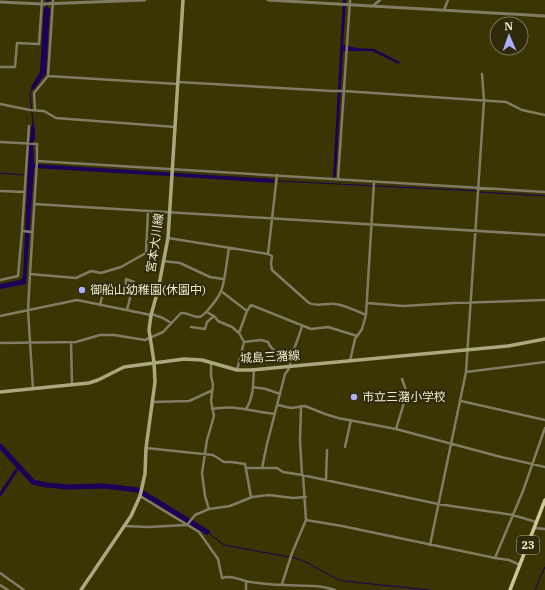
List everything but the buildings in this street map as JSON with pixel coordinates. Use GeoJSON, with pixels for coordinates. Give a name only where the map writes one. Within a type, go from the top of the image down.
{"type":"FeatureCollection","features":[{"type":"Feature","properties":{"kind":"main road","name":"宮本大川線"},"geometry":{"type":"LineString","coordinates":[[81,590],[125,526],[140,495],[145,474],[146,448],[155,382],[154,362],[149,330],[168,238],[183,0]]}},
{"type":"Feature","properties":{"kind":"main road","name":"城島三潴線"},"geometry":{"type":"LineString","coordinates":[[0,392],[33,390],[89,383],[124,367],[154,362],[194,359],[237,370],[254,370],[508,346],[545,339]]}},
{"type":"Feature","properties":{"kind":"main road","name":"23"},"geometry":{"type":"LineString","coordinates":[[510,590],[545,500]]}},
{"type":"Feature","properties":{"kind":"street"},"geometry":{"type":"LineString","coordinates":[[0,67],[15,67],[17,43],[39,44],[42,0]]}},
{"type":"Feature","properties":{"kind":"street"},"geometry":{"type":"LineString","coordinates":[[0,1],[47,4],[53,2],[145,0]]}},
{"type":"Feature","properties":{"kind":"street"},"geometry":{"type":"LineString","coordinates":[[268,0],[545,16]]}},
{"type":"Feature","properties":{"kind":"street"},"geometry":{"type":"LineString","coordinates":[[335,179],[344,91],[350,0]]}},
{"type":"Feature","properties":{"kind":"street"},"geometry":{"type":"LineString","coordinates":[[374,5],[380,0]]}},
{"type":"Feature","properties":{"kind":"street"},"geometry":{"type":"LineString","coordinates":[[444,10],[448,0]]}},
{"type":"Feature","properties":{"kind":"street"},"geometry":{"type":"LineString","coordinates":[[33,110],[34,93],[48,76],[53,2]]}},
{"type":"Feature","properties":{"kind":"street"},"geometry":{"type":"LineString","coordinates":[[430,544],[466,372],[472,302],[484,101],[482,74]]}},
{"type":"Feature","properties":{"kind":"street"},"geometry":{"type":"LineString","coordinates":[[48,76],[344,91],[506,102],[522,110],[545,115]]}},
{"type":"Feature","properties":{"kind":"street"},"geometry":{"type":"LineString","coordinates":[[0,104],[44,111],[56,118],[175,127]]}},
{"type":"Feature","properties":{"kind":"street"},"geometry":{"type":"LineString","coordinates":[[0,280],[18,276],[23,231],[24,192],[29,126]]}},
{"type":"Feature","properties":{"kind":"street"},"geometry":{"type":"LineString","coordinates":[[0,142],[37,144],[37,162],[31,232],[28,310],[33,390]]}},
{"type":"Feature","properties":{"kind":"street"},"geometry":{"type":"LineString","coordinates":[[37,162],[545,192]]}},
{"type":"Feature","properties":{"kind":"street"},"geometry":{"type":"LineString","coordinates":[[268,254],[277,175]]}},
{"type":"Feature","properties":{"kind":"street"},"geometry":{"type":"LineString","coordinates":[[350,361],[352,348],[362,329],[366,315],[374,182]]}},
{"type":"Feature","properties":{"kind":"street"},"geometry":{"type":"LineString","coordinates":[[0,191],[24,192]]}},
{"type":"Feature","properties":{"kind":"street"},"geometry":{"type":"LineString","coordinates":[[34,204],[545,236]]}},
{"type":"Feature","properties":{"kind":"street"},"geometry":{"type":"LineString","coordinates":[[30,274],[76,278],[91,271],[101,273],[121,267],[146,253],[148,211]]}},
{"type":"Feature","properties":{"kind":"street"},"geometry":{"type":"LineString","coordinates":[[23,231],[31,232]]}},
{"type":"Feature","properties":{"kind":"street"},"geometry":{"type":"LineString","coordinates":[[168,238],[268,254],[272,256],[272,270],[309,303],[313,305],[339,304],[366,315]]}},
{"type":"Feature","properties":{"kind":"street"},"geometry":{"type":"LineString","coordinates":[[0,343],[71,342],[100,335],[114,335],[145,340],[150,338],[163,332],[181,313],[185,312],[198,317],[206,312],[221,291],[229,248]]}},
{"type":"Feature","properties":{"kind":"street"},"geometry":{"type":"LineString","coordinates":[[163,261],[180,263],[210,277],[223,279]]}},
{"type":"Feature","properties":{"kind":"street"},"geometry":{"type":"LineString","coordinates":[[126,291],[126,279],[134,282],[127,310]]}},
{"type":"Feature","properties":{"kind":"street"},"geometry":{"type":"LineString","coordinates":[[100,305],[104,289],[132,292]]}},
{"type":"Feature","properties":{"kind":"street"},"geometry":{"type":"LineString","coordinates":[[221,291],[247,311]]}},
{"type":"Feature","properties":{"kind":"street"},"geometry":{"type":"LineString","coordinates":[[0,316],[77,300],[151,315],[163,318],[171,323]]}},
{"type":"Feature","properties":{"kind":"street"},"geometry":{"type":"LineString","coordinates":[[367,303],[403,306],[545,300]]}},
{"type":"Feature","properties":{"kind":"street"},"geometry":{"type":"LineString","coordinates":[[239,333],[247,311],[251,305],[311,329],[328,327],[357,336]]}},
{"type":"Feature","properties":{"kind":"street"},"geometry":{"type":"LineString","coordinates":[[206,312],[214,316],[218,321],[230,325],[239,333],[244,342],[237,370]]}},
{"type":"Feature","properties":{"kind":"street"},"geometry":{"type":"LineString","coordinates":[[191,327],[205,329],[207,322],[214,316]]}},
{"type":"Feature","properties":{"kind":"street"},"geometry":{"type":"LineString","coordinates":[[262,468],[285,374],[291,366],[302,326]]}},
{"type":"Feature","properties":{"kind":"street"},"geometry":{"type":"LineString","coordinates":[[244,342],[265,340],[282,355],[292,358]]}},
{"type":"Feature","properties":{"kind":"street"},"geometry":{"type":"LineString","coordinates":[[71,342],[72,386]]}},
{"type":"Feature","properties":{"kind":"street"},"geometry":{"type":"LineString","coordinates":[[466,372],[545,362]]}},
{"type":"Feature","properties":{"kind":"street"},"geometry":{"type":"LineString","coordinates":[[209,508],[205,496],[202,473],[207,440],[214,416],[212,409],[211,391],[213,385],[211,363]]}},
{"type":"Feature","properties":{"kind":"street"},"geometry":{"type":"LineString","coordinates":[[246,409],[250,404],[254,370]]}},
{"type":"Feature","properties":{"kind":"street"},"geometry":{"type":"LineString","coordinates":[[396,429],[407,393],[402,379]]}},
{"type":"Feature","properties":{"kind":"street"},"geometry":{"type":"LineString","coordinates":[[253,387],[266,389],[280,394]]}},
{"type":"Feature","properties":{"kind":"street"},"geometry":{"type":"LineString","coordinates":[[152,402],[189,401],[211,391]]}},
{"type":"Feature","properties":{"kind":"street"},"geometry":{"type":"LineString","coordinates":[[460,401],[545,420]]}},
{"type":"Feature","properties":{"kind":"street"},"geometry":{"type":"LineString","coordinates":[[278,406],[291,408],[305,406],[325,414],[396,429],[545,467]]}},
{"type":"Feature","properties":{"kind":"street"},"geometry":{"type":"LineString","coordinates":[[282,584],[290,558],[306,520],[306,497],[300,440],[301,406]]}},
{"type":"Feature","properties":{"kind":"street"},"geometry":{"type":"LineString","coordinates":[[212,409],[230,407],[275,414]]}},
{"type":"Feature","properties":{"kind":"street"},"geometry":{"type":"LineString","coordinates":[[345,447],[351,420]]}},
{"type":"Feature","properties":{"kind":"street"},"geometry":{"type":"LineString","coordinates":[[495,558],[533,464],[545,428]]}},
{"type":"Feature","properties":{"kind":"street"},"geometry":{"type":"LineString","coordinates":[[146,448],[213,455],[224,462],[245,464],[252,497]]}},
{"type":"Feature","properties":{"kind":"street"},"geometry":{"type":"LineString","coordinates":[[326,480],[327,450]]}},
{"type":"Feature","properties":{"kind":"street"},"geometry":{"type":"LineString","coordinates":[[246,468],[277,468],[284,472],[438,504],[513,515],[536,522]]}},
{"type":"Feature","properties":{"kind":"street"},"geometry":{"type":"LineString","coordinates":[[140,495],[201,534],[218,559],[222,578],[231,577],[246,581],[290,586],[315,586],[335,590]]}},
{"type":"Feature","properties":{"kind":"street"},"geometry":{"type":"LineString","coordinates":[[125,526],[187,524],[195,515],[209,508],[230,506],[252,497],[269,495],[293,498],[306,497]]}},
{"type":"Feature","properties":{"kind":"street"},"geometry":{"type":"LineString","coordinates":[[306,520],[510,560],[520,565]]}},
{"type":"Feature","properties":{"kind":"street"},"geometry":{"type":"LineString","coordinates":[[534,528],[545,529]]}},
{"type":"Feature","properties":{"kind":"street"},"geometry":{"type":"LineString","coordinates":[[0,573],[24,590]]}},
{"type":"Feature","properties":{"kind":"street"},"geometry":{"type":"LineString","coordinates":[[246,581],[246,590]]}},
{"type":"Feature","properties":{"kind":"street"},"geometry":{"type":"LineString","coordinates":[[0,585],[8,590]]}},
{"type":"Feature","properties":{"kind":"shaded area"},"geometry":{"type":"Polygon","coordinates":[[[44,0],[51,0],[48,1],[48,8],[50,8],[46,73],[32,90],[31,87],[40,72],[44,8],[46,7],[47,1],[44,0]]]}},
{"type":"Feature","properties":{"kind":"shaded area"},"geometry":{"type":"Polygon","coordinates":[[[343,0],[346,0],[343,45],[374,49],[400,62],[399,64],[372,51],[343,51],[336,173],[335,178],[333,178],[343,0]]]}},
{"type":"Feature","properties":{"kind":"shaded area"},"geometry":{"type":"Polygon","coordinates":[[[33,121],[35,130],[35,140],[33,141],[34,164],[274,179],[274,183],[34,168],[26,284],[0,289],[0,284],[20,280],[23,277],[29,147],[33,121]]]}},
{"type":"Feature","properties":{"kind":"waterway"},"geometry":{"type":"LineString","coordinates":[[32,89],[30,93],[33,123]]}},
{"type":"Feature","properties":{"kind":"waterway"},"geometry":{"type":"LineString","coordinates":[[0,173],[23,175]]}},
{"type":"Feature","properties":{"kind":"waterway"},"geometry":{"type":"LineString","coordinates":[[278,181],[477,191]]}},
{"type":"Feature","properties":{"kind":"waterway"},"geometry":{"type":"LineString","coordinates":[[480,192],[545,196]]}},
{"type":"Feature","properties":{"kind":"waterway"},"geometry":{"type":"LineString","coordinates":[[0,446],[33,482],[67,487],[104,486],[138,490],[207,532]]}},
{"type":"Feature","properties":{"kind":"waterway"},"geometry":{"type":"LineString","coordinates":[[0,495],[16,471]]}},
{"type":"Feature","properties":{"kind":"waterway"},"geometry":{"type":"LineString","coordinates":[[207,532],[224,545],[289,557]]}},
{"type":"Feature","properties":{"kind":"waterway"},"geometry":{"type":"LineString","coordinates":[[292,557],[343,581],[429,590]]}},
{"type":"Feature","properties":{"kind":"waterway"},"geometry":{"type":"LineString","coordinates":[[535,590],[545,567]]}},
{"type":"Feature","properties":{"kind":"place","name":"御船山幼稚園(休園中)"},"geometry":{"type":"Point","coordinates":[82,290]}},
{"type":"Feature","properties":{"kind":"place","name":"市立三潴小学校"},"geometry":{"type":"Point","coordinates":[354,397]}}]}
